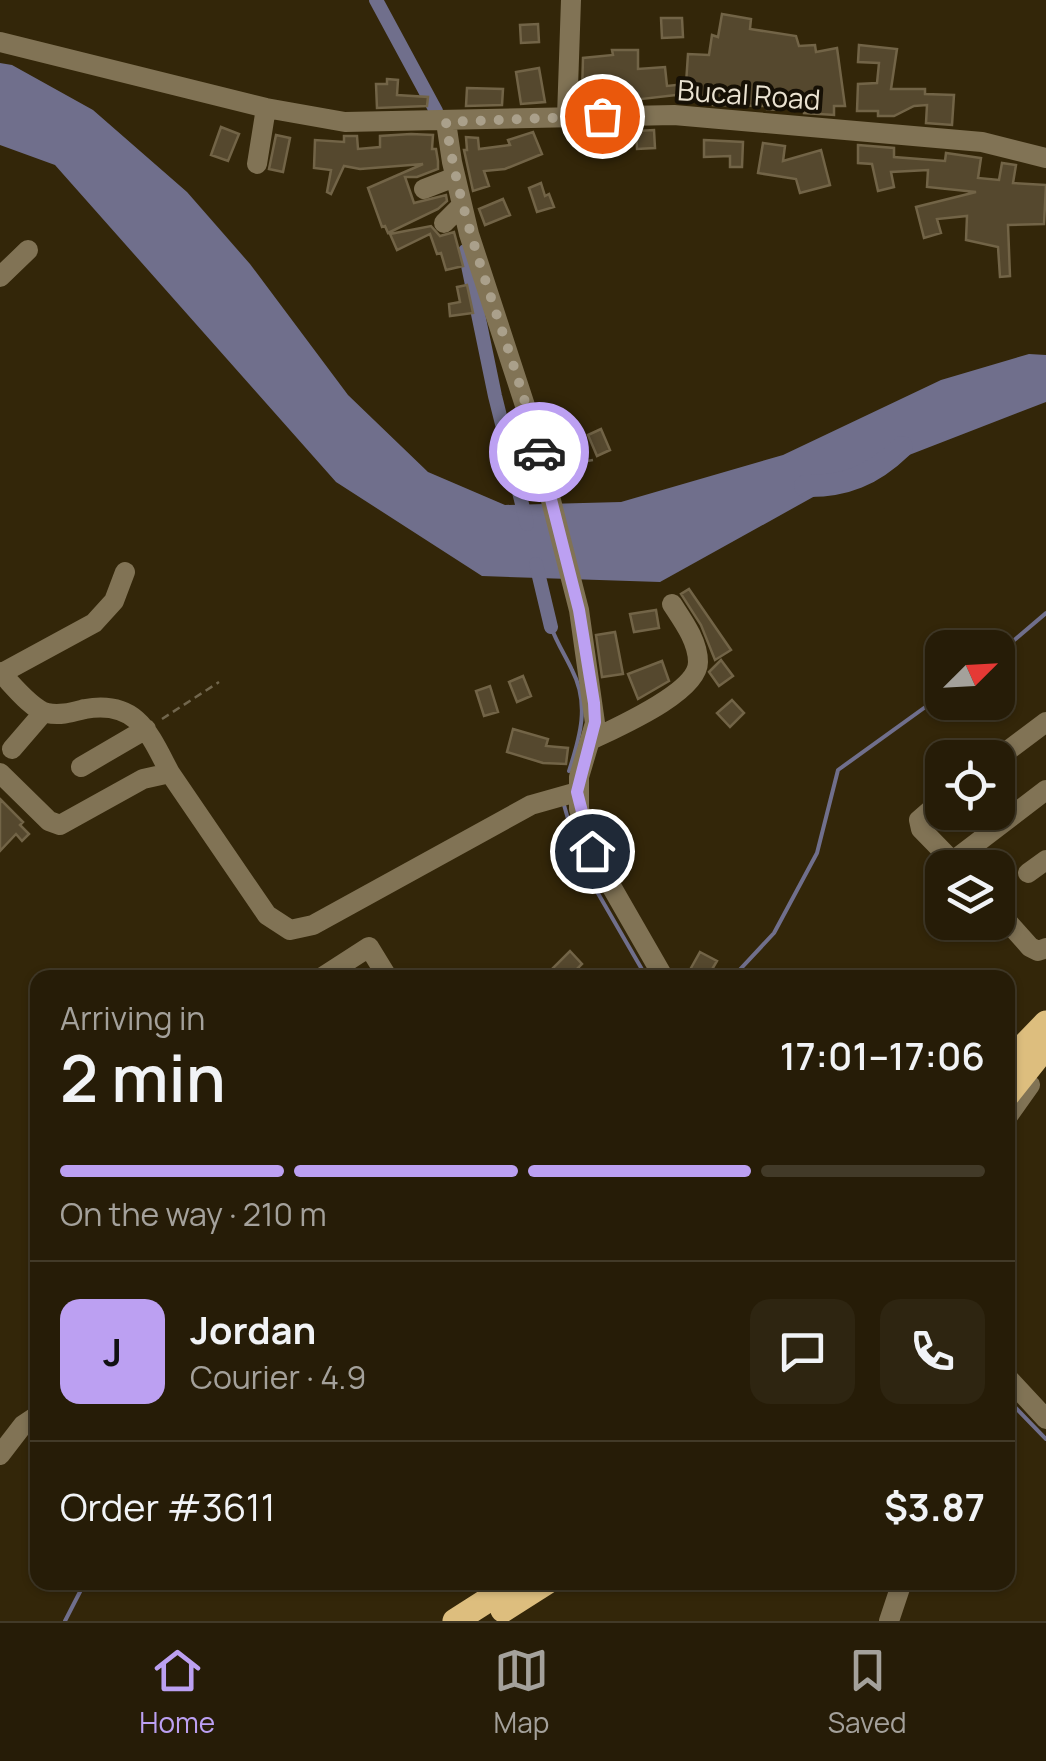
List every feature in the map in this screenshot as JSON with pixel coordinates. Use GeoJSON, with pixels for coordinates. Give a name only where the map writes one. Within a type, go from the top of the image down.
{"type":"FeatureCollection","features":[{"type":"Feature","properties":{"kind":"main road"},"geometry":{"type":"LineString","coordinates":[[1015,1058],[1046,1023]]}},
{"type":"Feature","properties":{"kind":"main road"},"geometry":{"type":"LineString","coordinates":[[1015,1085],[1046,1046]]}},
{"type":"Feature","properties":{"kind":"main road"},"geometry":{"type":"LineString","coordinates":[[455,1621],[503,1590]]}},
{"type":"Feature","properties":{"kind":"main road"},"geometry":{"type":"LineString","coordinates":[[486,1621],[534,1590]]}},
{"type":"Feature","properties":{"kind":"street"},"geometry":{"type":"LineString","coordinates":[[567,116],[571,0]]}},
{"type":"Feature","properties":{"kind":"street","name":"Bucal Road"},"geometry":{"type":"LineString","coordinates":[[0,42],[266,108],[345,122],[674,115],[982,142],[1046,158]]}},
{"type":"Feature","properties":{"kind":"street"},"geometry":{"type":"LineString","coordinates":[[258,164],[266,108]]}},
{"type":"Feature","properties":{"kind":"street"},"geometry":{"type":"LineString","coordinates":[[446,122],[462,206],[544,469],[579,610],[594,703],[591,740],[577,792],[592,851],[659,970]]}},
{"type":"Feature","properties":{"kind":"street"},"geometry":{"type":"LineString","coordinates":[[424,188],[455,177]]}},
{"type":"Feature","properties":{"kind":"street"},"geometry":{"type":"LineString","coordinates":[[444,224],[462,206]]}},
{"type":"Feature","properties":{"kind":"street"},"geometry":{"type":"LineString","coordinates":[[0,278],[28,250]]}},
{"type":"Feature","properties":{"kind":"street"},"geometry":{"type":"LineString","coordinates":[[125,572],[114,600],[94,623],[1,673],[43,713],[114,707],[131,715],[146,729],[170,772],[267,915],[290,930],[314,925],[532,805],[577,792]]}},
{"type":"Feature","properties":{"kind":"street"},"geometry":{"type":"LineString","coordinates":[[591,740],[644,715],[695,674],[698,662],[690,632],[672,604]]}},
{"type":"Feature","properties":{"kind":"street"},"geometry":{"type":"LineString","coordinates":[[12,748],[43,713]]}},
{"type":"Feature","properties":{"kind":"street"},"geometry":{"type":"LineString","coordinates":[[1015,745],[1046,722]]}},
{"type":"Feature","properties":{"kind":"street"},"geometry":{"type":"LineString","coordinates":[[81,767],[146,729]]}},
{"type":"Feature","properties":{"kind":"street"},"geometry":{"type":"LineString","coordinates":[[0,773],[49,821],[60,826],[142,779],[170,772]]}},
{"type":"Feature","properties":{"kind":"street"},"geometry":{"type":"LineString","coordinates":[[973,850],[1046,790]]}},
{"type":"Feature","properties":{"kind":"street"},"geometry":{"type":"LineString","coordinates":[[925,815],[919,820],[922,829],[942,850]]}},
{"type":"Feature","properties":{"kind":"street"},"geometry":{"type":"LineString","coordinates":[[1015,931],[1030,948],[1046,948]]}},
{"type":"Feature","properties":{"kind":"street"},"geometry":{"type":"LineString","coordinates":[[333,970],[369,947],[383,970]]}},
{"type":"Feature","properties":{"kind":"street"},"geometry":{"type":"LineString","coordinates":[[1015,1107],[1046,1065]]}},
{"type":"Feature","properties":{"kind":"street"},"geometry":{"type":"LineString","coordinates":[[1015,1386],[1046,1419]]}},
{"type":"Feature","properties":{"kind":"street"},"geometry":{"type":"LineString","coordinates":[[0,1455],[30,1421]]}},
{"type":"Feature","properties":{"kind":"street"},"geometry":{"type":"LineString","coordinates":[[888,1621],[899,1590]]}},
{"type":"Feature","properties":{"kind":"path"},"geometry":{"type":"LineString","coordinates":[[544,469],[593,460]]}},
{"type":"Feature","properties":{"kind":"path"},"geometry":{"type":"LineString","coordinates":[[146,729],[219,682]]}},
{"type":"Feature","properties":{"kind":"water"},"geometry":{"type":"Polygon","coordinates":[[[0,63],[12,65],[93,110],[187,192],[250,264],[348,395],[428,472],[505,505],[621,502],[783,455],[941,380],[1029,354],[1046,355],[1046,402],[842,481],[660,582],[482,576],[336,482],[55,165],[0,145],[0,63]]]}},
{"type":"Feature","properties":{"kind":"building"},"geometry":{"type":"Polygon","coordinates":[[[722,14],[751,19],[750,29],[796,36],[799,46],[815,45],[816,52],[837,48],[845,106],[834,106],[834,115],[804,113],[804,98],[783,99],[779,110],[767,106],[713,105],[713,99],[676,95],[641,102],[592,103],[591,92],[582,93],[583,58],[613,55],[612,50],[638,50],[638,69],[665,67],[667,86],[686,84],[688,54],[709,55],[712,35],[718,37],[722,14]]]}},
{"type":"Feature","properties":{"kind":"building"},"geometry":{"type":"Polygon","coordinates":[[[661,18],[682,18],[683,37],[662,38],[661,18]]]}},
{"type":"Feature","properties":{"kind":"building"},"geometry":{"type":"Polygon","coordinates":[[[538,24],[539,42],[521,43],[520,25],[538,24]]]}},
{"type":"Feature","properties":{"kind":"building"},"geometry":{"type":"Polygon","coordinates":[[[859,45],[897,49],[891,89],[925,89],[925,94],[954,95],[952,125],[926,123],[927,105],[914,106],[894,116],[857,111],[858,84],[877,83],[879,63],[858,62],[859,45]]]}},
{"type":"Feature","properties":{"kind":"building"},"geometry":{"type":"Polygon","coordinates":[[[539,68],[545,102],[521,104],[516,72],[539,68]]]}},
{"type":"Feature","properties":{"kind":"building"},"geometry":{"type":"Polygon","coordinates":[[[387,79],[398,80],[397,95],[428,97],[427,106],[377,108],[376,84],[387,84],[387,79]]]}},
{"type":"Feature","properties":{"kind":"building"},"geometry":{"type":"Polygon","coordinates":[[[467,88],[503,89],[502,105],[466,106],[467,88]]]}},
{"type":"Feature","properties":{"kind":"building"},"geometry":{"type":"Polygon","coordinates":[[[221,127],[239,134],[228,161],[211,155],[221,127]]]}},
{"type":"Feature","properties":{"kind":"building"},"geometry":{"type":"Polygon","coordinates":[[[654,130],[655,148],[637,149],[636,131],[654,130]]]}},
{"type":"Feature","properties":{"kind":"building"},"geometry":{"type":"Polygon","coordinates":[[[533,132],[542,154],[505,169],[484,171],[489,186],[473,191],[464,150],[466,137],[478,138],[479,149],[510,145],[508,140],[533,132]]]}},
{"type":"Feature","properties":{"kind":"building"},"geometry":{"type":"Polygon","coordinates":[[[276,135],[290,138],[283,172],[269,169],[276,135]]]}},
{"type":"Feature","properties":{"kind":"building"},"geometry":{"type":"Polygon","coordinates":[[[433,135],[432,149],[436,149],[438,161],[438,169],[405,177],[414,203],[446,195],[447,201],[388,233],[382,227],[368,188],[423,164],[360,169],[344,166],[331,194],[327,192],[331,170],[314,168],[315,140],[344,142],[344,136],[357,136],[358,149],[380,147],[380,136],[433,135]]]}},
{"type":"Feature","properties":{"kind":"building"},"geometry":{"type":"Polygon","coordinates":[[[704,140],[743,142],[742,167],[730,167],[730,156],[704,157],[704,140]]]}},
{"type":"Feature","properties":{"kind":"building"},"geometry":{"type":"Polygon","coordinates":[[[763,143],[785,146],[783,161],[821,150],[830,185],[800,193],[796,179],[758,173],[763,143]]]}},
{"type":"Feature","properties":{"kind":"building"},"geometry":{"type":"Polygon","coordinates":[[[858,145],[894,148],[894,157],[945,161],[946,153],[981,158],[978,178],[999,180],[1002,163],[1016,165],[1013,183],[1046,185],[1044,224],[1008,225],[1010,276],[1000,277],[998,247],[966,240],[967,216],[937,219],[941,233],[924,238],[916,207],[976,192],[927,187],[928,170],[891,172],[894,187],[878,191],[872,164],[858,163],[858,145]]]}},
{"type":"Feature","properties":{"kind":"building"},"geometry":{"type":"Polygon","coordinates":[[[541,183],[554,207],[537,212],[529,188],[541,183]]]}},
{"type":"Feature","properties":{"kind":"building"},"geometry":{"type":"Polygon","coordinates":[[[503,199],[510,215],[485,225],[479,209],[503,199]]]}},
{"type":"Feature","properties":{"kind":"building"},"geometry":{"type":"Polygon","coordinates":[[[431,226],[440,236],[454,232],[463,266],[446,270],[430,234],[397,250],[390,234],[431,226]]]}},
{"type":"Feature","properties":{"kind":"building"},"geometry":{"type":"Polygon","coordinates":[[[467,285],[473,313],[450,316],[449,304],[460,302],[457,287],[467,285]]]}},
{"type":"Feature","properties":{"kind":"building"},"geometry":{"type":"Polygon","coordinates":[[[601,429],[610,450],[597,456],[588,435],[601,429]]]}},
{"type":"Feature","properties":{"kind":"building"},"geometry":{"type":"Polygon","coordinates":[[[689,589],[731,650],[715,660],[701,625],[681,594],[689,589]]]}},
{"type":"Feature","properties":{"kind":"building"},"geometry":{"type":"Polygon","coordinates":[[[656,610],[659,628],[634,632],[630,614],[656,610]]]}},
{"type":"Feature","properties":{"kind":"building"},"geometry":{"type":"Polygon","coordinates":[[[615,632],[623,674],[602,677],[596,635],[615,632]]]}},
{"type":"Feature","properties":{"kind":"building"},"geometry":{"type":"Polygon","coordinates":[[[721,660],[733,676],[719,686],[709,672],[721,660]]]}},
{"type":"Feature","properties":{"kind":"building"},"geometry":{"type":"Polygon","coordinates":[[[662,661],[669,681],[638,699],[628,674],[662,661]]]}},
{"type":"Feature","properties":{"kind":"building"},"geometry":{"type":"Polygon","coordinates":[[[523,676],[531,696],[517,702],[509,682],[523,676]]]}},
{"type":"Feature","properties":{"kind":"building"},"geometry":{"type":"Polygon","coordinates":[[[490,686],[498,712],[484,716],[476,691],[490,686]]]}},
{"type":"Feature","properties":{"kind":"building"},"geometry":{"type":"Polygon","coordinates":[[[732,700],[744,713],[730,727],[717,713],[732,700]]]}},
{"type":"Feature","properties":{"kind":"building"},"geometry":{"type":"Polygon","coordinates":[[[513,729],[548,739],[546,746],[568,748],[566,764],[543,763],[507,752],[513,729]]]}},
{"type":"Feature","properties":{"kind":"building"},"geometry":{"type":"Polygon","coordinates":[[[0,799],[23,822],[20,825],[29,834],[22,841],[16,834],[0,851],[0,799]]]}},
{"type":"Feature","properties":{"kind":"building"},"geometry":{"type":"Polygon","coordinates":[[[570,951],[582,964],[576,970],[551,970],[570,951]]]}},
{"type":"Feature","properties":{"kind":"building"},"geometry":{"type":"Polygon","coordinates":[[[700,952],[717,961],[712,970],[691,968],[700,952]]]}},
{"type":"Feature","properties":{"kind":"waterway"},"geometry":{"type":"LineString","coordinates":[[376,0],[436,111]]}},
{"type":"Feature","properties":{"kind":"waterway"},"geometry":{"type":"LineString","coordinates":[[465,251],[527,524]]}},
{"type":"Feature","properties":{"kind":"waterway"},"geometry":{"type":"LineString","coordinates":[[805,486],[858,477],[902,447]]}},
{"type":"Feature","properties":{"kind":"waterway"},"geometry":{"type":"LineString","coordinates":[[536,564],[551,627]]}},
{"type":"Feature","properties":{"kind":"waterway"},"geometry":{"type":"LineString","coordinates":[[1015,639],[1046,613]]}},
{"type":"Feature","properties":{"kind":"waterway"},"geometry":{"type":"LineString","coordinates":[[551,627],[581,695],[580,733],[569,771]]}},
{"type":"Feature","properties":{"kind":"waterway"},"geometry":{"type":"LineString","coordinates":[[739,970],[774,933],[817,853],[838,770],[925,707]]}},
{"type":"Feature","properties":{"kind":"waterway"},"geometry":{"type":"LineString","coordinates":[[564,805],[581,864],[642,970]]}},
{"type":"Feature","properties":{"kind":"waterway"},"geometry":{"type":"LineString","coordinates":[[1015,1407],[1046,1439]]}},
{"type":"Feature","properties":{"kind":"waterway"},"geometry":{"type":"LineString","coordinates":[[65,1621],[81,1590]]}},
{"type":"Feature","properties":{"kind":"way so far"},"geometry":{"type":"LineString","coordinates":[[539,452],[469,234],[446,122],[602,116]]}},
{"type":"Feature","properties":{"kind":"route"},"geometry":{"type":"LineString","coordinates":[[539,452],[579,610],[594,703],[595,722],[577,792],[592,851]]}}]}
